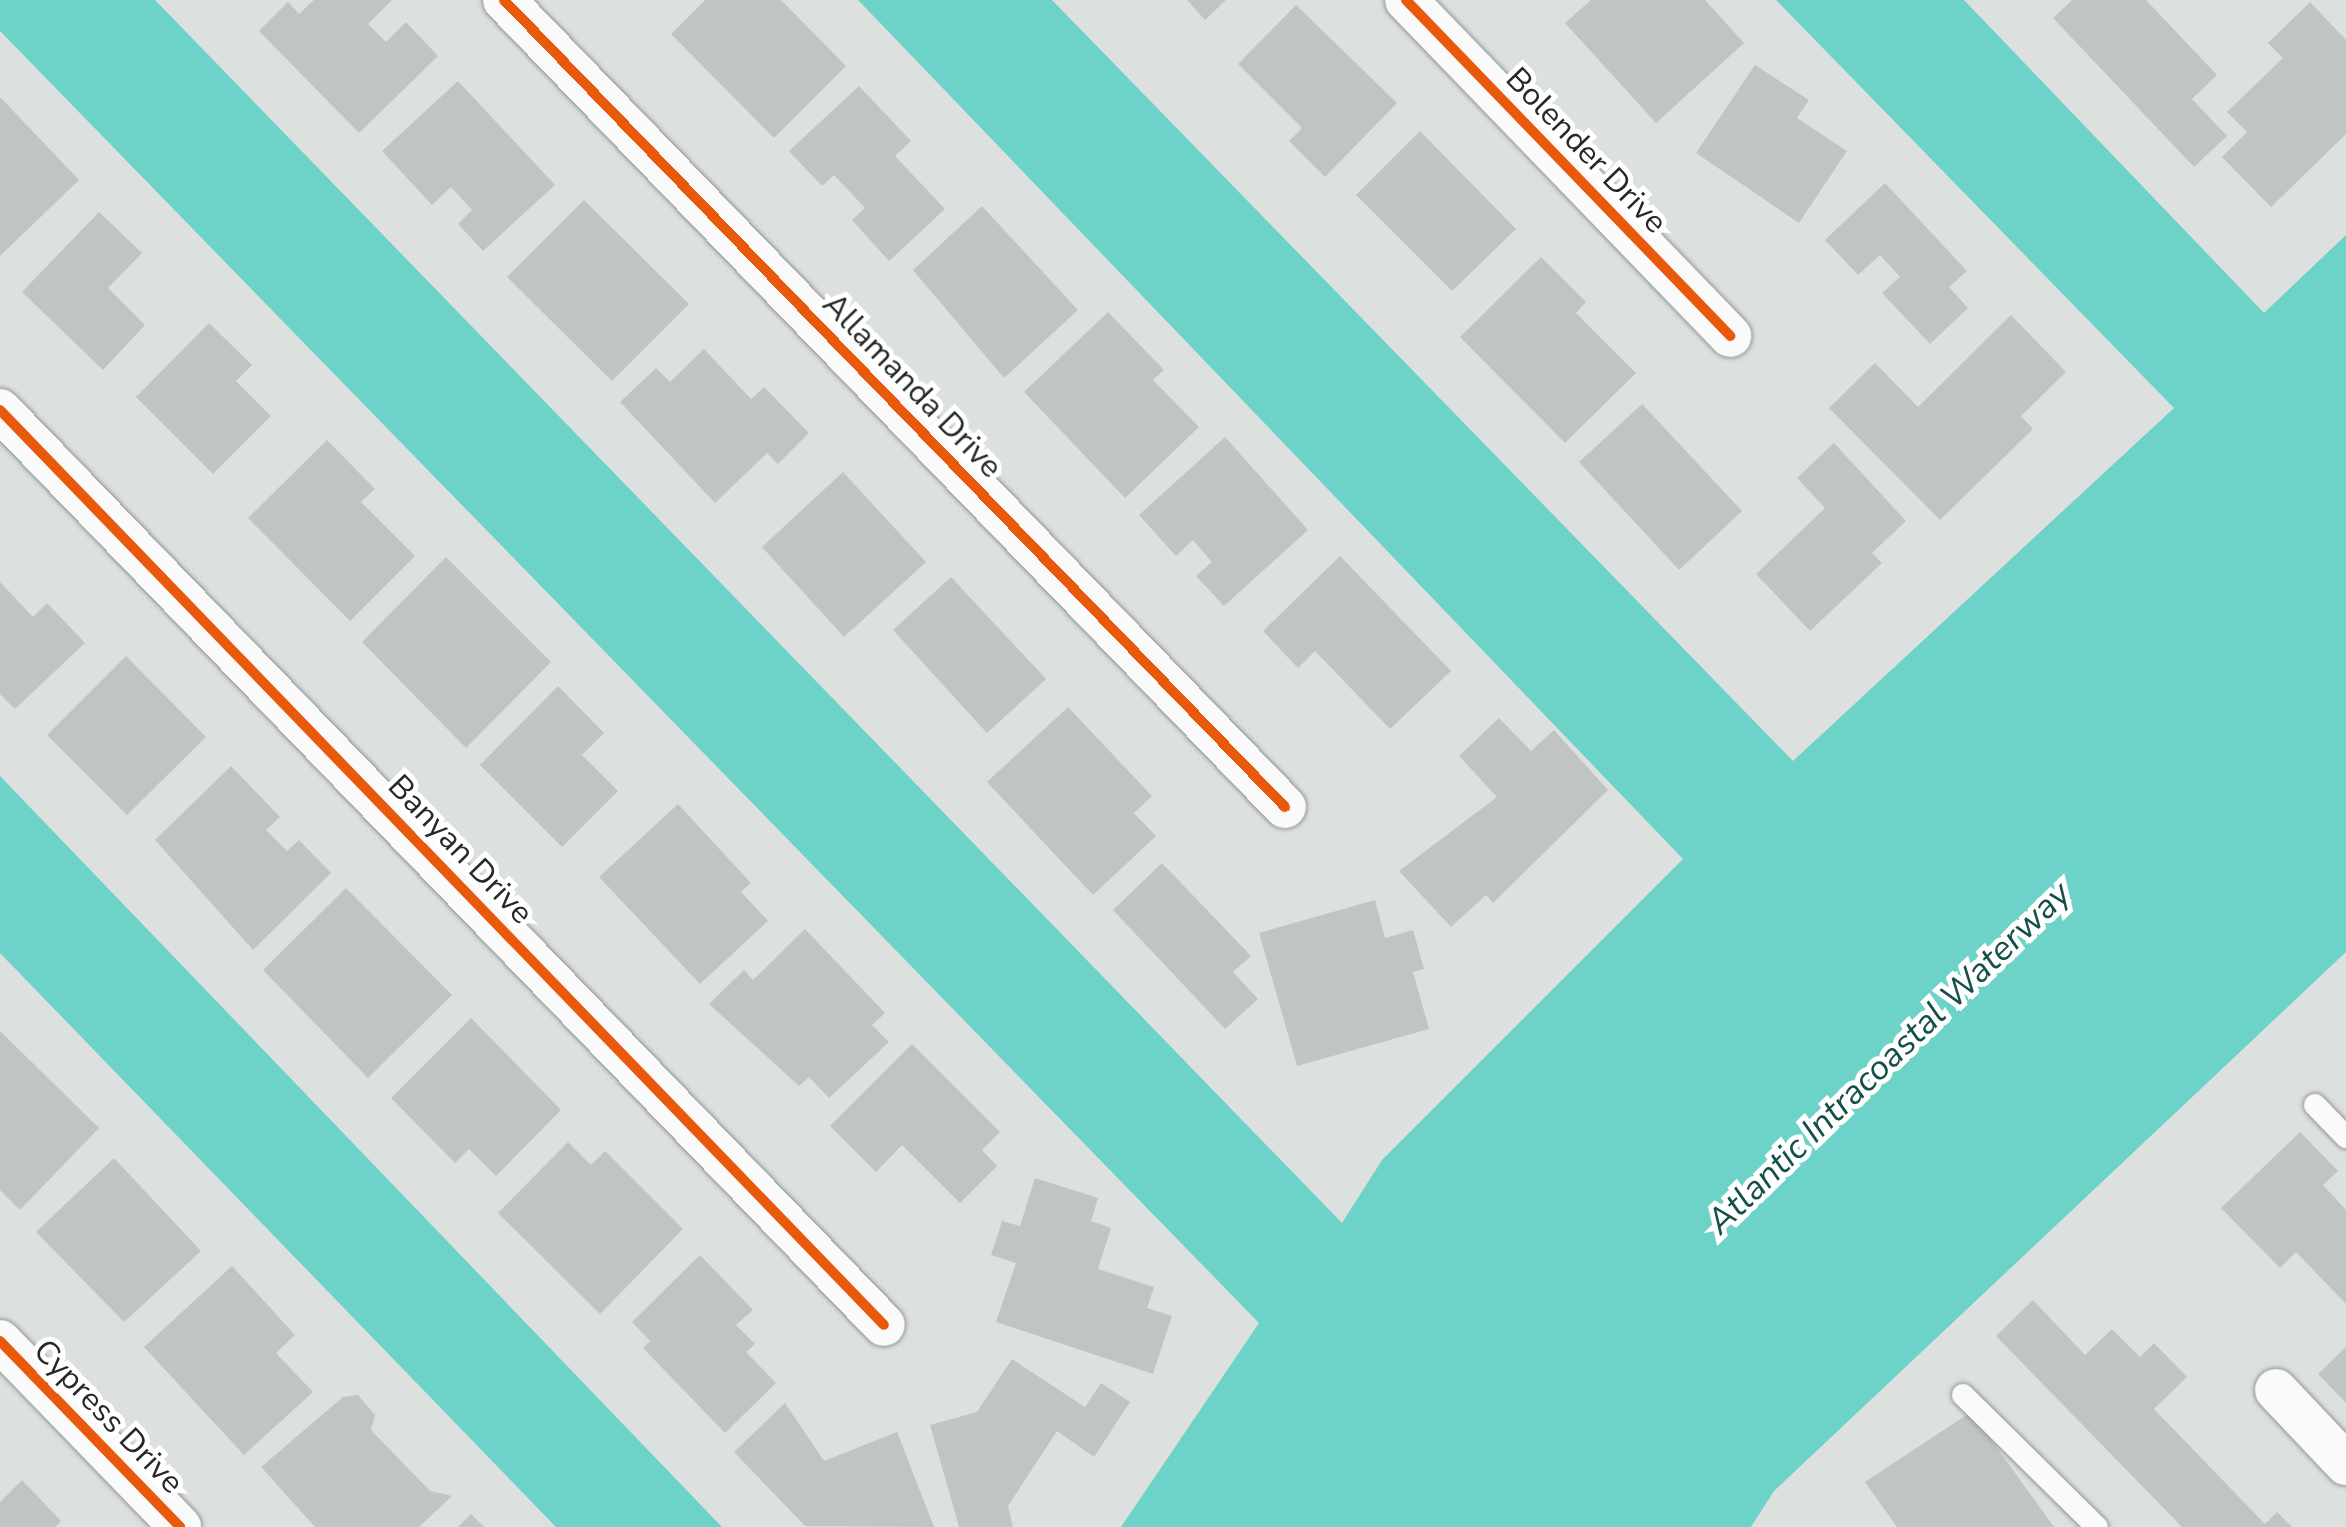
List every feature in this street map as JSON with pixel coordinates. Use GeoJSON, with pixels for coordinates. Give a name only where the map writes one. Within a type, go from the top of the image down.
{"type":"FeatureCollection","features":[{"type":"Feature","properties":{"kind":"street","name":"Allamanda Drive"},"geometry":{"type":"LineString","coordinates":[[504,0],[1285,807]]}},
{"type":"Feature","properties":{"kind":"street","name":"Bolender Drive"},"geometry":{"type":"LineString","coordinates":[[1406,0],[1730,336]]}},
{"type":"Feature","properties":{"kind":"street","name":"Banyan Drive"},"geometry":{"type":"LineString","coordinates":[[0,410],[884,1324]]}},
{"type":"Feature","properties":{"kind":"street","name":"Cypress Drive"},"geometry":{"type":"LineString","coordinates":[[0,1341],[180,1527]]}},
{"type":"Feature","properties":{"kind":"street"},"geometry":{"type":"LineString","coordinates":[[2276,1390],[2346,1464]]}},
{"type":"Feature","properties":{"kind":"lane"},"geometry":{"type":"LineString","coordinates":[[2315,1105],[2346,1137]]}},
{"type":"Feature","properties":{"kind":"lane"},"geometry":{"type":"LineString","coordinates":[[1963,1395],[2098,1527]]}},
{"type":"Feature","properties":{"kind":"water","name":"Atlantic Intracoastal Waterway"},"geometry":{"type":"Polygon","coordinates":[[[0,0],[155,0],[1342,1223],[1382,1160],[1683,859],[858,0],[1052,0],[1793,761],[2174,408],[1776,0],[1964,0],[2264,313],[2346,235],[2346,952],[1774,1491],[1751,1527],[1121,1527],[1259,1323],[0,31],[0,0]]]}},
{"type":"Feature","properties":{"kind":"water"},"geometry":{"type":"Polygon","coordinates":[[[0,776],[722,1527],[556,1527],[0,953],[0,776]]]}},
{"type":"Feature","properties":{"kind":"building"},"geometry":{"type":"Polygon","coordinates":[[[314,0],[392,0],[368,24],[386,42],[406,22],[438,56],[359,133],[259,31],[288,2],[299,14],[314,0]]]}},
{"type":"Feature","properties":{"kind":"building"},"geometry":{"type":"Polygon","coordinates":[[[705,0],[781,0],[846,66],[774,138],[671,34],[705,0]]]}},
{"type":"Feature","properties":{"kind":"building"},"geometry":{"type":"Polygon","coordinates":[[[1187,0],[1226,0],[1205,20],[1187,0]]]}},
{"type":"Feature","properties":{"kind":"building"},"geometry":{"type":"Polygon","coordinates":[[[1591,0],[1705,0],[1744,43],[1656,123],[1565,23],[1591,0]]]}},
{"type":"Feature","properties":{"kind":"building"},"geometry":{"type":"Polygon","coordinates":[[[2072,0],[2146,0],[2217,75],[2192,99],[2227,136],[2194,167],[2053,18],[2072,0]]]}},
{"type":"Feature","properties":{"kind":"building"},"geometry":{"type":"Polygon","coordinates":[[[2310,2],[2346,40],[2346,134],[2271,207],[2222,157],[2247,132],[2227,112],[2283,58],[2268,43],[2310,2]]]}},
{"type":"Feature","properties":{"kind":"building"},"geometry":{"type":"Polygon","coordinates":[[[1296,5],[1397,103],[1325,177],[1289,141],[1302,128],[1238,64],[1296,5]]]}},
{"type":"Feature","properties":{"kind":"building"},"geometry":{"type":"Polygon","coordinates":[[[1755,65],[1809,100],[1797,118],[1847,151],[1799,223],[1696,153],[1755,65]]]}},
{"type":"Feature","properties":{"kind":"building"},"geometry":{"type":"Polygon","coordinates":[[[458,81],[555,185],[483,251],[458,224],[472,210],[451,187],[432,205],[382,151],[458,81]]]}},
{"type":"Feature","properties":{"kind":"building"},"geometry":{"type":"Polygon","coordinates":[[[859,86],[911,141],[895,156],[945,209],[889,261],[852,220],[865,208],[834,175],[822,186],[789,151],[859,86]]]}},
{"type":"Feature","properties":{"kind":"building"},"geometry":{"type":"Polygon","coordinates":[[[0,97],[79,180],[0,256],[0,97]]]}},
{"type":"Feature","properties":{"kind":"building"},"geometry":{"type":"Polygon","coordinates":[[[1420,131],[1516,229],[1452,291],[1356,195],[1420,131]]]}},
{"type":"Feature","properties":{"kind":"building"},"geometry":{"type":"Polygon","coordinates":[[[1885,183],[1967,271],[1949,287],[1968,308],[1930,344],[1882,293],[1900,277],[1880,255],[1858,275],[1825,240],[1885,183]]]}},
{"type":"Feature","properties":{"kind":"building"},"geometry":{"type":"Polygon","coordinates":[[[584,200],[689,304],[612,381],[507,277],[584,200]]]}},
{"type":"Feature","properties":{"kind":"building"},"geometry":{"type":"Polygon","coordinates":[[[982,206],[1078,310],[1004,378],[913,270],[982,206]]]}},
{"type":"Feature","properties":{"kind":"building"},"geometry":{"type":"Polygon","coordinates":[[[99,212],[142,253],[108,288],[145,325],[103,370],[22,292],[99,212]]]}},
{"type":"Feature","properties":{"kind":"building"},"geometry":{"type":"Polygon","coordinates":[[[1541,257],[1586,302],[1576,313],[1636,373],[1565,443],[1460,337],[1541,257]]]}},
{"type":"Feature","properties":{"kind":"building"},"geometry":{"type":"Polygon","coordinates":[[[1108,312],[1164,370],[1153,380],[1199,427],[1125,498],[1024,392],[1108,312]]]}},
{"type":"Feature","properties":{"kind":"building"},"geometry":{"type":"Polygon","coordinates":[[[2011,315],[2066,372],[2021,416],[2033,429],[1940,520],[1829,408],[1875,363],[1918,407],[2011,315]]]}},
{"type":"Feature","properties":{"kind":"building"},"geometry":{"type":"Polygon","coordinates":[[[209,323],[252,365],[236,381],[271,416],[213,474],[136,397],[209,323]]]}},
{"type":"Feature","properties":{"kind":"building"},"geometry":{"type":"Polygon","coordinates":[[[704,349],[751,399],[764,387],[809,433],[778,464],[767,453],[715,503],[620,402],[656,368],[670,382],[704,349]]]}},
{"type":"Feature","properties":{"kind":"building"},"geometry":{"type":"Polygon","coordinates":[[[1642,404],[1742,511],[1679,570],[1579,462],[1642,404]]]}},
{"type":"Feature","properties":{"kind":"building"},"geometry":{"type":"Polygon","coordinates":[[[1225,437],[1308,530],[1224,606],[1196,576],[1212,562],[1193,540],[1176,556],[1139,515],[1225,437]]]}},
{"type":"Feature","properties":{"kind":"building"},"geometry":{"type":"Polygon","coordinates":[[[327,440],[375,489],[361,502],[415,556],[350,621],[248,518],[327,440]]]}},
{"type":"Feature","properties":{"kind":"building"},"geometry":{"type":"Polygon","coordinates":[[[1834,443],[1906,521],[1872,553],[1882,563],[1810,631],[1756,574],[1825,508],[1797,478],[1834,443]]]}},
{"type":"Feature","properties":{"kind":"building"},"geometry":{"type":"Polygon","coordinates":[[[843,472],[926,562],[844,637],[762,547],[843,472]]]}},
{"type":"Feature","properties":{"kind":"building"},"geometry":{"type":"Polygon","coordinates":[[[1340,556],[1451,671],[1390,729],[1315,651],[1298,668],[1263,631],[1340,556]]]}},
{"type":"Feature","properties":{"kind":"building"},"geometry":{"type":"Polygon","coordinates":[[[446,557],[551,662],[466,748],[362,642],[446,557]]]}},
{"type":"Feature","properties":{"kind":"building"},"geometry":{"type":"Polygon","coordinates":[[[951,577],[1046,679],[987,733],[893,630],[951,577]]]}},
{"type":"Feature","properties":{"kind":"building"},"geometry":{"type":"Polygon","coordinates":[[[0,582],[33,617],[47,603],[85,643],[15,709],[0,694],[0,582]]]}},
{"type":"Feature","properties":{"kind":"building"},"geometry":{"type":"Polygon","coordinates":[[[126,656],[206,737],[127,815],[47,735],[126,656]]]}},
{"type":"Feature","properties":{"kind":"building"},"geometry":{"type":"Polygon","coordinates":[[[558,686],[604,733],[582,755],[618,791],[562,847],[480,765],[558,686]]]}},
{"type":"Feature","properties":{"kind":"building"},"geometry":{"type":"Polygon","coordinates":[[[1068,707],[1152,796],[1134,813],[1156,836],[1093,895],[987,782],[1068,707]]]}},
{"type":"Feature","properties":{"kind":"building"},"geometry":{"type":"Polygon","coordinates":[[[1499,718],[1531,751],[1554,730],[1608,790],[1493,903],[1486,895],[1451,927],[1399,871],[1497,797],[1459,756],[1499,718]]]}},
{"type":"Feature","properties":{"kind":"building"},"geometry":{"type":"Polygon","coordinates":[[[231,766],[280,817],[266,830],[287,851],[299,840],[331,873],[253,950],[155,840],[231,766]]]}},
{"type":"Feature","properties":{"kind":"building"},"geometry":{"type":"Polygon","coordinates":[[[678,804],[751,883],[741,892],[768,921],[700,984],[599,877],[678,804]]]}},
{"type":"Feature","properties":{"kind":"building"},"geometry":{"type":"Polygon","coordinates":[[[1162,863],[1251,956],[1233,972],[1258,999],[1225,1029],[1113,910],[1162,863]]]}},
{"type":"Feature","properties":{"kind":"building"},"geometry":{"type":"Polygon","coordinates":[[[346,888],[452,995],[368,1078],[263,970],[346,888]]]}},
{"type":"Feature","properties":{"kind":"building"},"geometry":{"type":"Polygon","coordinates":[[[1375,900],[1385,938],[1413,930],[1424,969],[1413,972],[1429,1029],[1297,1066],[1259,933],[1375,900]]]}},
{"type":"Feature","properties":{"kind":"building"},"geometry":{"type":"Polygon","coordinates":[[[805,929],[885,1013],[872,1025],[889,1042],[829,1098],[809,1077],[799,1086],[709,1004],[744,970],[753,980],[805,929]]]}},
{"type":"Feature","properties":{"kind":"building"},"geometry":{"type":"Polygon","coordinates":[[[471,1018],[561,1110],[496,1176],[469,1149],[455,1163],[391,1098],[471,1018]]]}},
{"type":"Feature","properties":{"kind":"building"},"geometry":{"type":"Polygon","coordinates":[[[0,1031],[99,1128],[20,1210],[0,1190],[0,1031]]]}},
{"type":"Feature","properties":{"kind":"building"},"geometry":{"type":"Polygon","coordinates":[[[912,1044],[1000,1132],[982,1150],[997,1166],[960,1203],[902,1145],[876,1172],[830,1126],[912,1044]]]}},
{"type":"Feature","properties":{"kind":"building"},"geometry":{"type":"Polygon","coordinates":[[[2300,1132],[2338,1171],[2323,1185],[2346,1210],[2346,1304],[2296,1252],[2280,1268],[2221,1208],[2300,1132]]]}},
{"type":"Feature","properties":{"kind":"building"},"geometry":{"type":"Polygon","coordinates":[[[568,1142],[591,1165],[605,1151],[683,1229],[600,1314],[498,1213],[568,1142]]]}},
{"type":"Feature","properties":{"kind":"building"},"geometry":{"type":"Polygon","coordinates":[[[114,1158],[201,1251],[124,1322],[36,1232],[114,1158]]]}},
{"type":"Feature","properties":{"kind":"building"},"geometry":{"type":"Polygon","coordinates":[[[1035,1178],[1098,1198],[1091,1221],[1111,1228],[1098,1269],[1154,1287],[1147,1308],[1172,1316],[1153,1374],[996,1322],[1016,1263],[991,1255],[1002,1221],[1020,1226],[1035,1178]]]}},
{"type":"Feature","properties":{"kind":"building"},"geometry":{"type":"Polygon","coordinates":[[[700,1255],[753,1310],[736,1325],[755,1344],[746,1352],[776,1383],[725,1433],[643,1348],[650,1341],[632,1322],[700,1255]]]}},
{"type":"Feature","properties":{"kind":"building"},"geometry":{"type":"Polygon","coordinates":[[[232,1266],[295,1335],[276,1353],[313,1392],[244,1455],[144,1347],[232,1266]]]}},
{"type":"Feature","properties":{"kind":"building"},"geometry":{"type":"Polygon","coordinates":[[[2033,1300],[2085,1355],[2112,1329],[2140,1357],[2154,1343],[2187,1377],[2154,1409],[2265,1524],[2277,1512],[2292,1527],[2182,1527],[1996,1336],[2033,1300]]]}},
{"type":"Feature","properties":{"kind":"building"},"geometry":{"type":"Polygon","coordinates":[[[2346,1347],[2346,1403],[2318,1374],[2346,1347]]]}},
{"type":"Feature","properties":{"kind":"building"},"geometry":{"type":"Polygon","coordinates":[[[1012,1359],[1085,1407],[1101,1383],[1130,1402],[1094,1457],[1057,1431],[1008,1506],[1013,1527],[959,1527],[930,1425],[977,1412],[1012,1359]]]}},
{"type":"Feature","properties":{"kind":"building"},"geometry":{"type":"Polygon","coordinates":[[[358,1395],[375,1415],[371,1430],[430,1491],[452,1496],[419,1527],[315,1527],[261,1467],[343,1397],[358,1395]]]}},
{"type":"Feature","properties":{"kind":"building"},"geometry":{"type":"Polygon","coordinates":[[[785,1403],[824,1461],[897,1432],[934,1527],[805,1526],[734,1452],[785,1403]]]}},
{"type":"Feature","properties":{"kind":"building"},"geometry":{"type":"Polygon","coordinates":[[[1971,1412],[2054,1527],[1897,1527],[1865,1482],[1971,1412]]]}},
{"type":"Feature","properties":{"kind":"building"},"geometry":{"type":"Polygon","coordinates":[[[22,1480],[61,1521],[55,1527],[0,1527],[0,1502],[22,1480]]]}},
{"type":"Feature","properties":{"kind":"building"},"geometry":{"type":"Polygon","coordinates":[[[471,1514],[484,1527],[458,1527],[471,1514]]]}},
{"type":"Feature","properties":{"kind":"cycle path"},"geometry":{"type":"LineString","coordinates":[[504,0],[1285,807]]}},
{"type":"Feature","properties":{"kind":"cycle path"},"geometry":{"type":"LineString","coordinates":[[1406,0],[1730,336]]}},
{"type":"Feature","properties":{"kind":"cycle path"},"geometry":{"type":"LineString","coordinates":[[0,410],[884,1325]]}},
{"type":"Feature","properties":{"kind":"cycle path"},"geometry":{"type":"LineString","coordinates":[[0,1341],[180,1527]]}}]}
